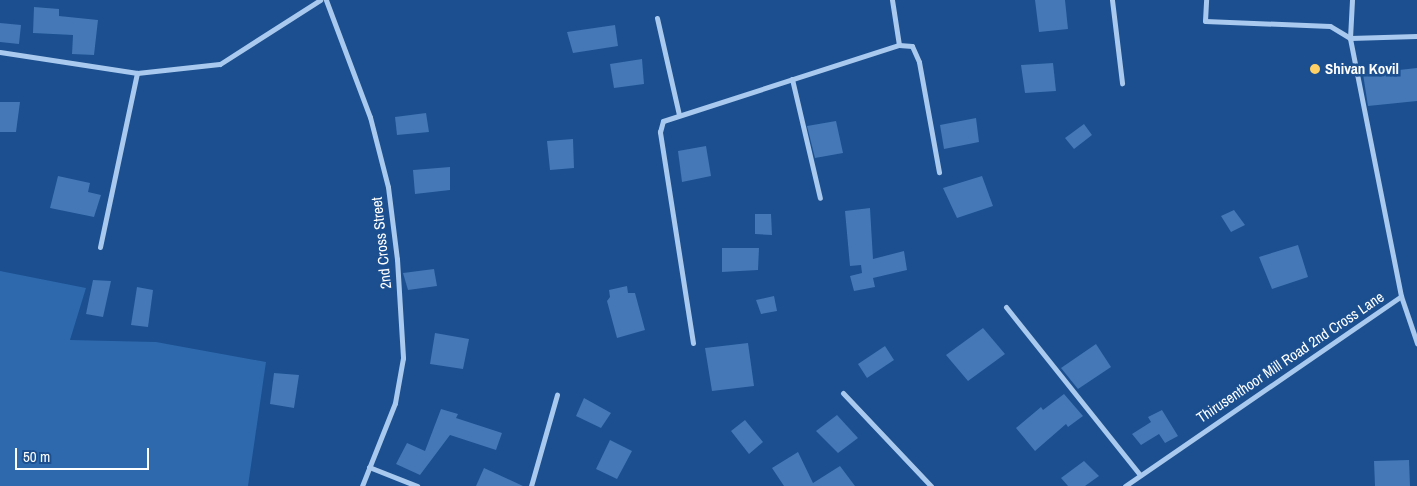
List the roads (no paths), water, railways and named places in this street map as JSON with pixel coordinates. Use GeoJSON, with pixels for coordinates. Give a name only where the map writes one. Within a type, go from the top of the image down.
{"type":"FeatureCollection","features":[{"type":"Feature","properties":{"kind":"street"},"geometry":{"type":"LineString","coordinates":[[0,52],[137,73],[220,64],[320,0]]}},
{"type":"Feature","properties":{"kind":"street","name":"2nd Cross Street"},"geometry":{"type":"LineString","coordinates":[[326,0],[370,117],[388,187],[396,259],[403,358],[395,403],[362,486]]}},
{"type":"Feature","properties":{"kind":"street"},"geometry":{"type":"LineString","coordinates":[[892,0],[899,45]]}},
{"type":"Feature","properties":{"kind":"street"},"geometry":{"type":"LineString","coordinates":[[1112,0],[1122,83]]}},
{"type":"Feature","properties":{"kind":"street"},"geometry":{"type":"LineString","coordinates":[[1206,0],[1205,21],[1330,26],[1350,38],[1417,36]]}},
{"type":"Feature","properties":{"kind":"street","name":"Thirusenthoor Mill Road 2nd Cross Lane"},"geometry":{"type":"LineString","coordinates":[[1125,486],[1401,296],[1350,38],[1352,0]]}},
{"type":"Feature","properties":{"kind":"street"},"geometry":{"type":"LineString","coordinates":[[657,18],[679,115]]}},
{"type":"Feature","properties":{"kind":"street"},"geometry":{"type":"LineString","coordinates":[[694,343],[660,132],[662,120],[899,45],[912,46],[919,62],[939,172]]}},
{"type":"Feature","properties":{"kind":"street"},"geometry":{"type":"LineString","coordinates":[[100,247],[137,73]]}},
{"type":"Feature","properties":{"kind":"street"},"geometry":{"type":"LineString","coordinates":[[792,79],[820,198]]}},
{"type":"Feature","properties":{"kind":"street"},"geometry":{"type":"LineString","coordinates":[[1401,296],[1417,343]]}},
{"type":"Feature","properties":{"kind":"street"},"geometry":{"type":"LineString","coordinates":[[1006,307],[1140,475]]}},
{"type":"Feature","properties":{"kind":"street"},"geometry":{"type":"LineString","coordinates":[[843,393],[931,486]]}},
{"type":"Feature","properties":{"kind":"street"},"geometry":{"type":"LineString","coordinates":[[531,486],[557,395]]}},
{"type":"Feature","properties":{"kind":"street"},"geometry":{"type":"LineString","coordinates":[[368,467],[417,486]]}},
{"type":"Feature","properties":{"kind":"place","name":"Shivan Kovil"},"geometry":{"type":"Point","coordinates":[1315,69]}}]}
